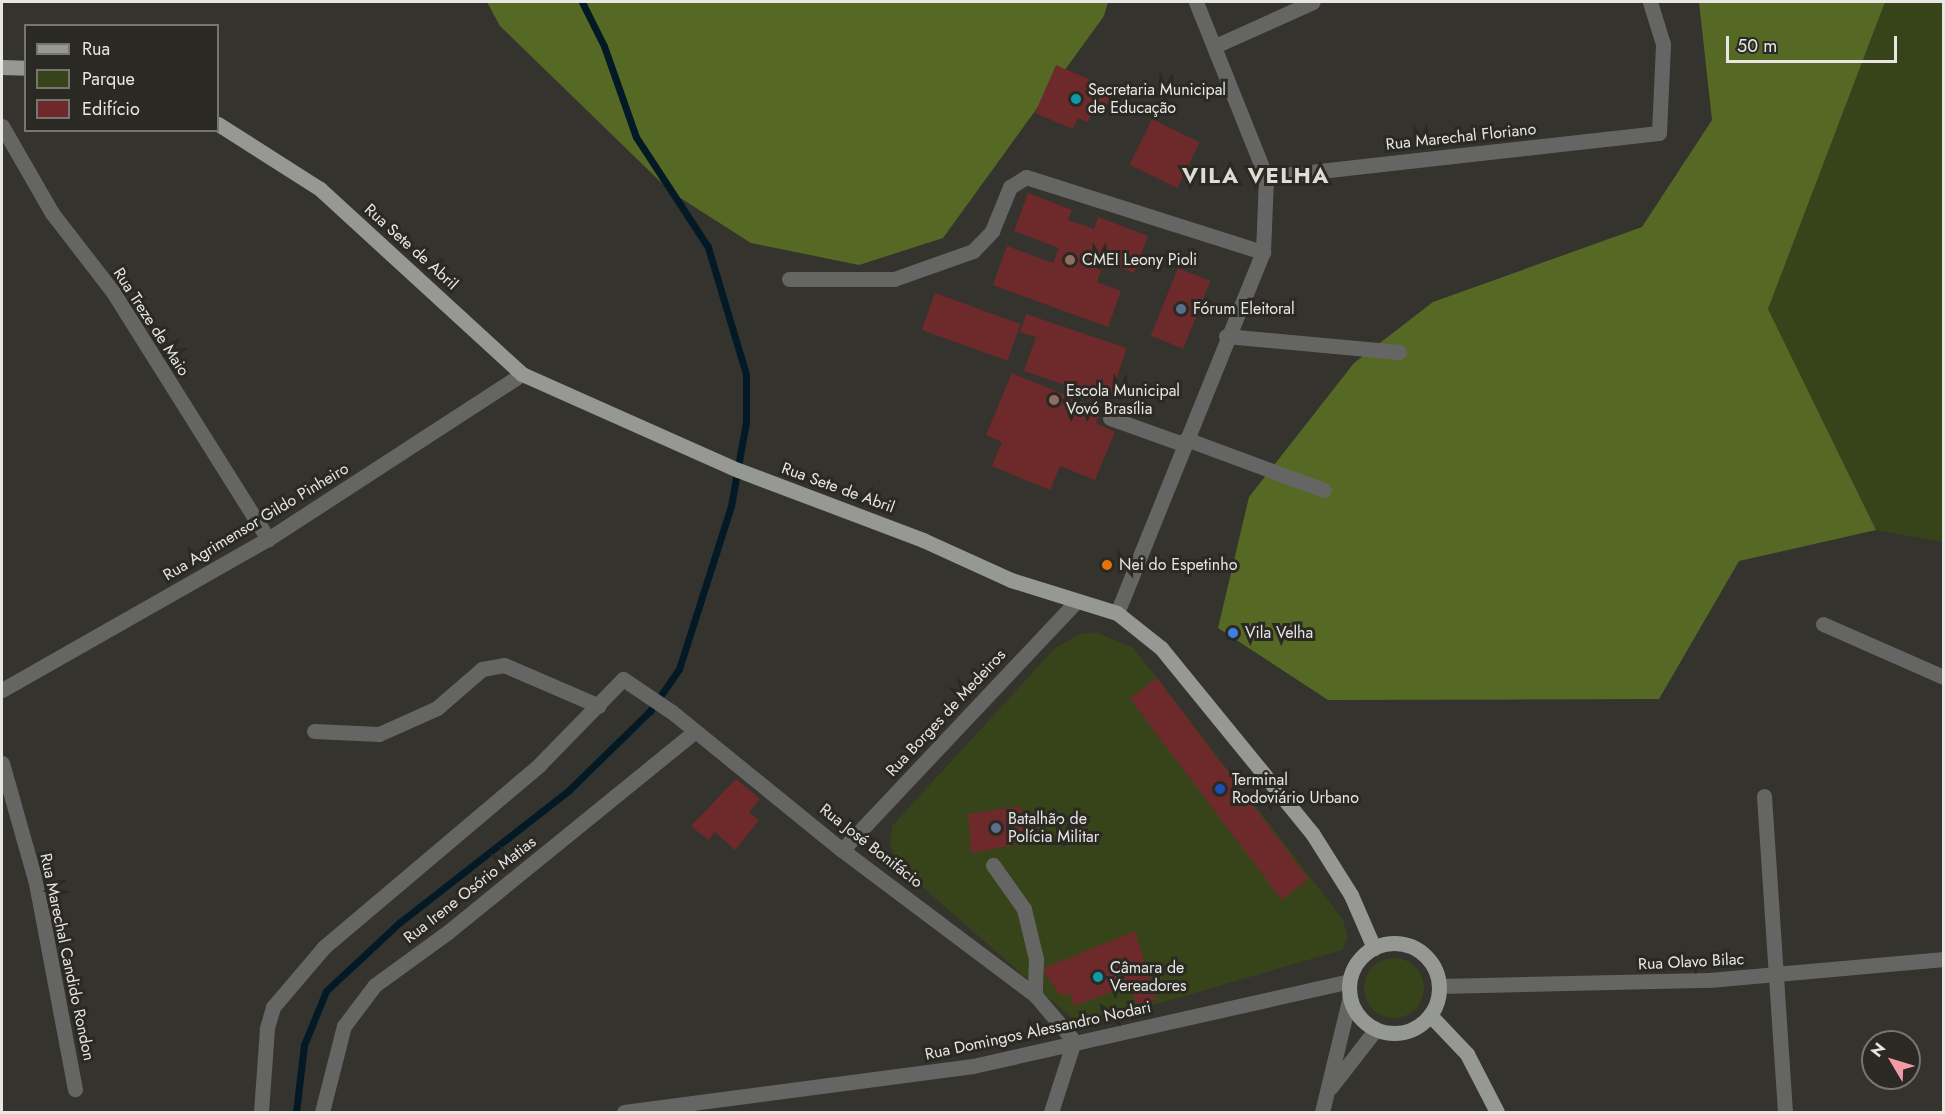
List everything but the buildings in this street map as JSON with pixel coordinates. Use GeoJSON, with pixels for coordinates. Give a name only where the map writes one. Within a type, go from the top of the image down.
{"type":"FeatureCollection","features":[{"type":"Feature","properties":{"kind":"main road"},"geometry":{"type":"LineString","coordinates":[[2,67],[24,68]]}},
{"type":"Feature","properties":{"kind":"main road","name":"Rua Sete de Abril"},"geometry":{"type":"LineString","coordinates":[[219,125],[320,189],[522,374],[738,470],[923,540],[1011,580],[1117,613],[1161,648],[1312,833],[1351,895],[1374,948]]}},
{"type":"Feature","properties":{"kind":"main road"},"geometry":{"type":"LineString","coordinates":[[1395,944],[1416,949],[1428,958],[1439,986],[1430,1015],[1405,1032],[1376,1029],[1363,1021],[1349,988],[1362,956],[1374,948],[1395,944]]}},
{"type":"Feature","properties":{"kind":"main road"},"geometry":{"type":"LineString","coordinates":[[1430,1015],[1467,1054],[1497,1113]]}},
{"type":"Feature","properties":{"kind":"street"},"geometry":{"type":"LineString","coordinates":[[1117,613],[1226,336],[1263,252],[1266,177],[1196,2]]}},
{"type":"Feature","properties":{"kind":"street"},"geometry":{"type":"LineString","coordinates":[[1215,46],[1313,2]]}},
{"type":"Feature","properties":{"kind":"street","name":"Rua Marechal Floriano"},"geometry":{"type":"LineString","coordinates":[[1266,177],[1659,134],[1664,44],[1650,2]]}},
{"type":"Feature","properties":{"kind":"street","name":"Rua Treze de Maio"},"geometry":{"type":"LineString","coordinates":[[2,126],[52,213],[113,292],[268,539]]}},
{"type":"Feature","properties":{"kind":"street"},"geometry":{"type":"LineString","coordinates":[[789,279],[894,279],[973,251],[992,231],[1010,187],[1026,177],[1263,252]]}},
{"type":"Feature","properties":{"kind":"street"},"geometry":{"type":"LineString","coordinates":[[1226,336],[1400,352]]}},
{"type":"Feature","properties":{"kind":"street","name":"Rua Agrimensor Gildo Pinheiro"},"geometry":{"type":"LineString","coordinates":[[2,690],[268,539],[522,374]]}},
{"type":"Feature","properties":{"kind":"street"},"geometry":{"type":"LineString","coordinates":[[1110,418],[1324,490]]}},
{"type":"Feature","properties":{"kind":"street","name":"Rua Borges de Medeiros"},"geometry":{"type":"LineString","coordinates":[[842,850],[1077,601]]}},
{"type":"Feature","properties":{"kind":"street"},"geometry":{"type":"LineString","coordinates":[[1823,624],[1944,677]]}},
{"type":"Feature","properties":{"kind":"street"},"geometry":{"type":"LineString","coordinates":[[261,1113],[267,1028],[273,1007],[324,947],[539,765],[599,705],[504,665],[482,669],[437,708],[379,734],[314,731]]}},
{"type":"Feature","properties":{"kind":"street","name":"Rua José Bonifácio"},"geometry":{"type":"LineString","coordinates":[[599,705],[623,679],[672,712],[842,850],[1035,995],[1074,1041]]}},
{"type":"Feature","properties":{"kind":"street","name":"Rua Irene Osório Matias"},"geometry":{"type":"LineString","coordinates":[[322,1113],[344,1026],[375,985],[448,932],[694,732]]}},
{"type":"Feature","properties":{"kind":"street","name":"Rua Marechal Candido Rondon"},"geometry":{"type":"LineString","coordinates":[[2,763],[36,883],[75,1089]]}},
{"type":"Feature","properties":{"kind":"street"},"geometry":{"type":"LineString","coordinates":[[1764,796],[1785,1113]]}},
{"type":"Feature","properties":{"kind":"street"},"geometry":{"type":"LineString","coordinates":[[993,865],[1026,917],[1036,959],[1035,995]]}},
{"type":"Feature","properties":{"kind":"street","name":"Rua Olavo Bilac"},"geometry":{"type":"LineString","coordinates":[[1439,986],[1776,974],[1944,959]]}},
{"type":"Feature","properties":{"kind":"street"},"geometry":{"type":"LineString","coordinates":[[1322,1113],[1349,988]]}},
{"type":"Feature","properties":{"kind":"street","name":"Rua Domingos Alessandro Nodari"},"geometry":{"type":"LineString","coordinates":[[624,1113],[973,1066],[1074,1041],[1349,988]]}},
{"type":"Feature","properties":{"kind":"street"},"geometry":{"type":"LineString","coordinates":[[1327,1092],[1376,1029]]}},
{"type":"Feature","properties":{"kind":"street"},"geometry":{"type":"LineString","coordinates":[[1051,1113],[1074,1041]]}},
{"type":"Feature","properties":{"kind":"green space"},"geometry":{"type":"Polygon","coordinates":[[[487,2],[1108,2],[1104,16],[943,238],[859,265],[751,243],[671,192],[500,26],[487,2]]]}},
{"type":"Feature","properties":{"kind":"green space"},"geometry":{"type":"Polygon","coordinates":[[[1699,2],[1885,2],[1768,309],[1876,530],[1739,561],[1659,699],[1328,700],[1218,628],[1249,497],[1354,363],[1433,302],[1642,227],[1712,120],[1699,2]]]}},
{"type":"Feature","properties":{"kind":"green space"},"geometry":{"type":"Polygon","coordinates":[[[1885,2],[1943,2],[1943,542],[1876,530],[1768,309],[1885,2]]]}},
{"type":"Feature","properties":{"kind":"green space"},"geometry":{"type":"Polygon","coordinates":[[[1096,632],[1133,648],[1157,678],[1343,920],[1348,937],[1342,950],[1081,1026],[902,869],[890,847],[892,826],[1055,648],[1080,634],[1096,632]]]}},
{"type":"Feature","properties":{"kind":"green space"},"geometry":{"type":"Polygon","coordinates":[[[1394,958],[1411,963],[1419,971],[1424,988],[1419,1005],[1411,1013],[1394,1018],[1377,1013],[1369,1005],[1364,988],[1369,971],[1377,963],[1394,958]]]}},
{"type":"Feature","properties":{"kind":"waterway"},"geometry":{"type":"LineString","coordinates":[[296,1112],[304,1045],[326,991],[399,923],[569,790],[650,711],[679,669],[731,506],[746,422],[746,374],[708,247],[636,137],[604,46],[582,2]]}},
{"type":"Feature","properties":{"kind":"place","name":"Secretaria Municipal de Educação"},"geometry":{"type":"Point","coordinates":[1076,99]}},
{"type":"Feature","properties":{"kind":"place","name":"CMEI Leony Pioli"},"geometry":{"type":"Point","coordinates":[1070,260]}},
{"type":"Feature","properties":{"kind":"place","name":"Fórum Eleitoral"},"geometry":{"type":"Point","coordinates":[1181,309]}},
{"type":"Feature","properties":{"kind":"place","name":"Escola Municipal Vovó Brasília"},"geometry":{"type":"Point","coordinates":[1054,400]}},
{"type":"Feature","properties":{"kind":"place","name":"Nei do Espetinho"},"geometry":{"type":"Point","coordinates":[1107,565]}},
{"type":"Feature","properties":{"kind":"place","name":"Vila Velha"},"geometry":{"type":"Point","coordinates":[1233,633]}},
{"type":"Feature","properties":{"kind":"place","name":"Terminal Rodoviário Urbano"},"geometry":{"type":"Point","coordinates":[1220,789]}},
{"type":"Feature","properties":{"kind":"place","name":"Batalhão de Polícia Militar"},"geometry":{"type":"Point","coordinates":[996,828]}},
{"type":"Feature","properties":{"kind":"place","name":"Câmara de Vereadores"},"geometry":{"type":"Point","coordinates":[1098,977]}},
{"type":"Feature","properties":{"kind":"district","name":"VILA VELHA"},"geometry":{"type":"Point","coordinates":[1256,176]}}]}
